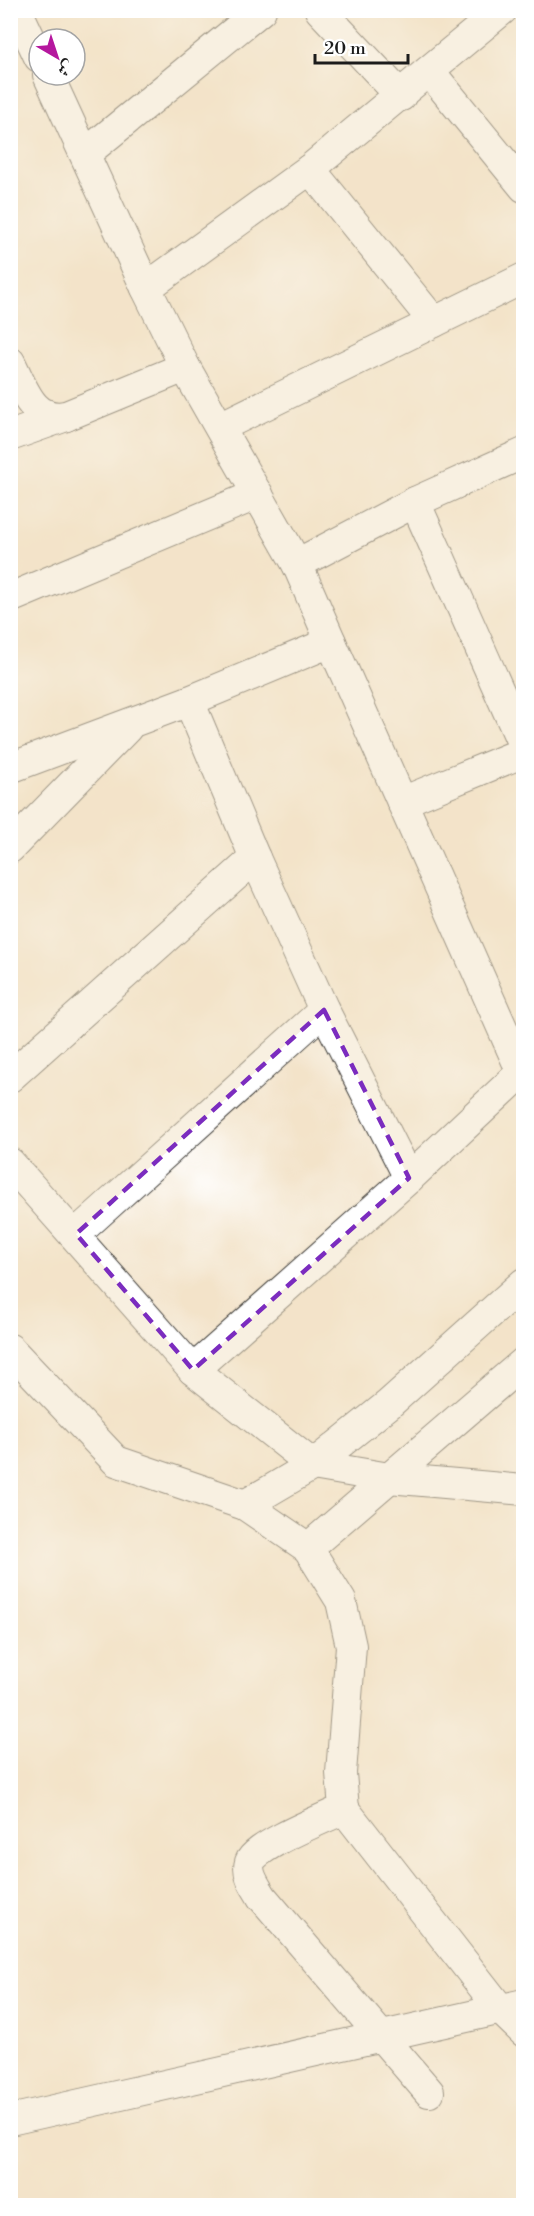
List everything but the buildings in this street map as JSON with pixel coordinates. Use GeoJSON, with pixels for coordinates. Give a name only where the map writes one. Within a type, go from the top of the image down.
{"type":"FeatureCollection","features":[{"type":"Feature","properties":{"kind":"street"},"geometry":{"type":"LineString","coordinates":[[17,10],[27,31]]}},
{"type":"Feature","properties":{"kind":"street"},"geometry":{"type":"LineString","coordinates":[[85,154],[261,10]]}},
{"type":"Feature","properties":{"kind":"street"},"geometry":{"type":"LineString","coordinates":[[320,10],[401,96]]}},
{"type":"Feature","properties":{"kind":"street"},"geometry":{"type":"LineString","coordinates":[[146,288],[310,169],[430,72],[502,10]]}},
{"type":"Feature","properties":{"kind":"street"},"geometry":{"type":"LineString","coordinates":[[430,72],[524,187]]}},
{"type":"Feature","properties":{"kind":"street"},"geometry":{"type":"LineString","coordinates":[[54,87],[185,367],[297,564],[522,1075],[193,1370]]}},
{"type":"Feature","properties":{"kind":"street"},"geometry":{"type":"LineString","coordinates":[[310,169],[434,322]]}},
{"type":"Feature","properties":{"kind":"street"},"geometry":{"type":"LineString","coordinates":[[220,427],[524,278]]}},
{"type":"Feature","properties":{"kind":"street"},"geometry":{"type":"LineString","coordinates":[[10,362],[38,412],[55,419],[66,416]]}},
{"type":"Feature","properties":{"kind":"street"},"geometry":{"type":"LineString","coordinates":[[10,436],[66,416],[185,367]]}},
{"type":"Feature","properties":{"kind":"street"},"geometry":{"type":"LineString","coordinates":[[297,564],[415,502],[524,453]]}},
{"type":"Feature","properties":{"kind":"street"},"geometry":{"type":"LineString","coordinates":[[10,598],[258,494]]}},
{"type":"Feature","properties":{"kind":"street"},"geometry":{"type":"LineString","coordinates":[[415,502],[524,747]]}},
{"type":"Feature","properties":{"kind":"street"},"geometry":{"type":"LineString","coordinates":[[10,768],[189,701],[331,642]]}},
{"type":"Feature","properties":{"kind":"street"},"geometry":{"type":"LineString","coordinates":[[189,701],[255,858],[324,1010],[409,1178]]}},
{"type":"Feature","properties":{"kind":"street"},"geometry":{"type":"LineString","coordinates":[[10,848],[134,721]]}},
{"type":"Feature","properties":{"kind":"street"},"geometry":{"type":"LineString","coordinates":[[402,802],[524,752]]}},
{"type":"Feature","properties":{"kind":"street"},"geometry":{"type":"LineString","coordinates":[[10,1077],[255,858]]}},
{"type":"Feature","properties":{"kind":"street"},"geometry":{"type":"LineString","coordinates":[[76,1234],[324,1010]]}},
{"type":"Feature","properties":{"kind":"street"},"geometry":{"type":"LineString","coordinates":[[10,1163],[76,1234],[193,1370],[313,1465],[388,1478],[524,1490]]}},
{"type":"Feature","properties":{"kind":"street"},"geometry":{"type":"LineString","coordinates":[[245,1505],[313,1465],[389,1404],[524,1283]]}},
{"type":"Feature","properties":{"kind":"street"},"geometry":{"type":"LineString","coordinates":[[10,1349],[116,1461],[245,1505],[308,1548],[340,1602],[351,1646],[341,1773],[344,1809],[512,2007],[524,2032]]}},
{"type":"Feature","properties":{"kind":"street"},"geometry":{"type":"LineString","coordinates":[[308,1548],[524,1362]]}},
{"type":"Feature","properties":{"kind":"street"},"geometry":{"type":"LineString","coordinates":[[344,1809],[294,1831],[254,1854],[249,1863],[249,1875],[262,1897],[429,2091]]}},
{"type":"Feature","properties":{"kind":"street"},"geometry":{"type":"LineString","coordinates":[[10,2120],[512,2007]]}},
{"type":"Feature","properties":{"kind":"highlighted area"},"geometry":{"type":"Polygon","coordinates":[[[324,1010],[409,1178],[193,1370],[76,1234],[324,1010]]]}}]}
